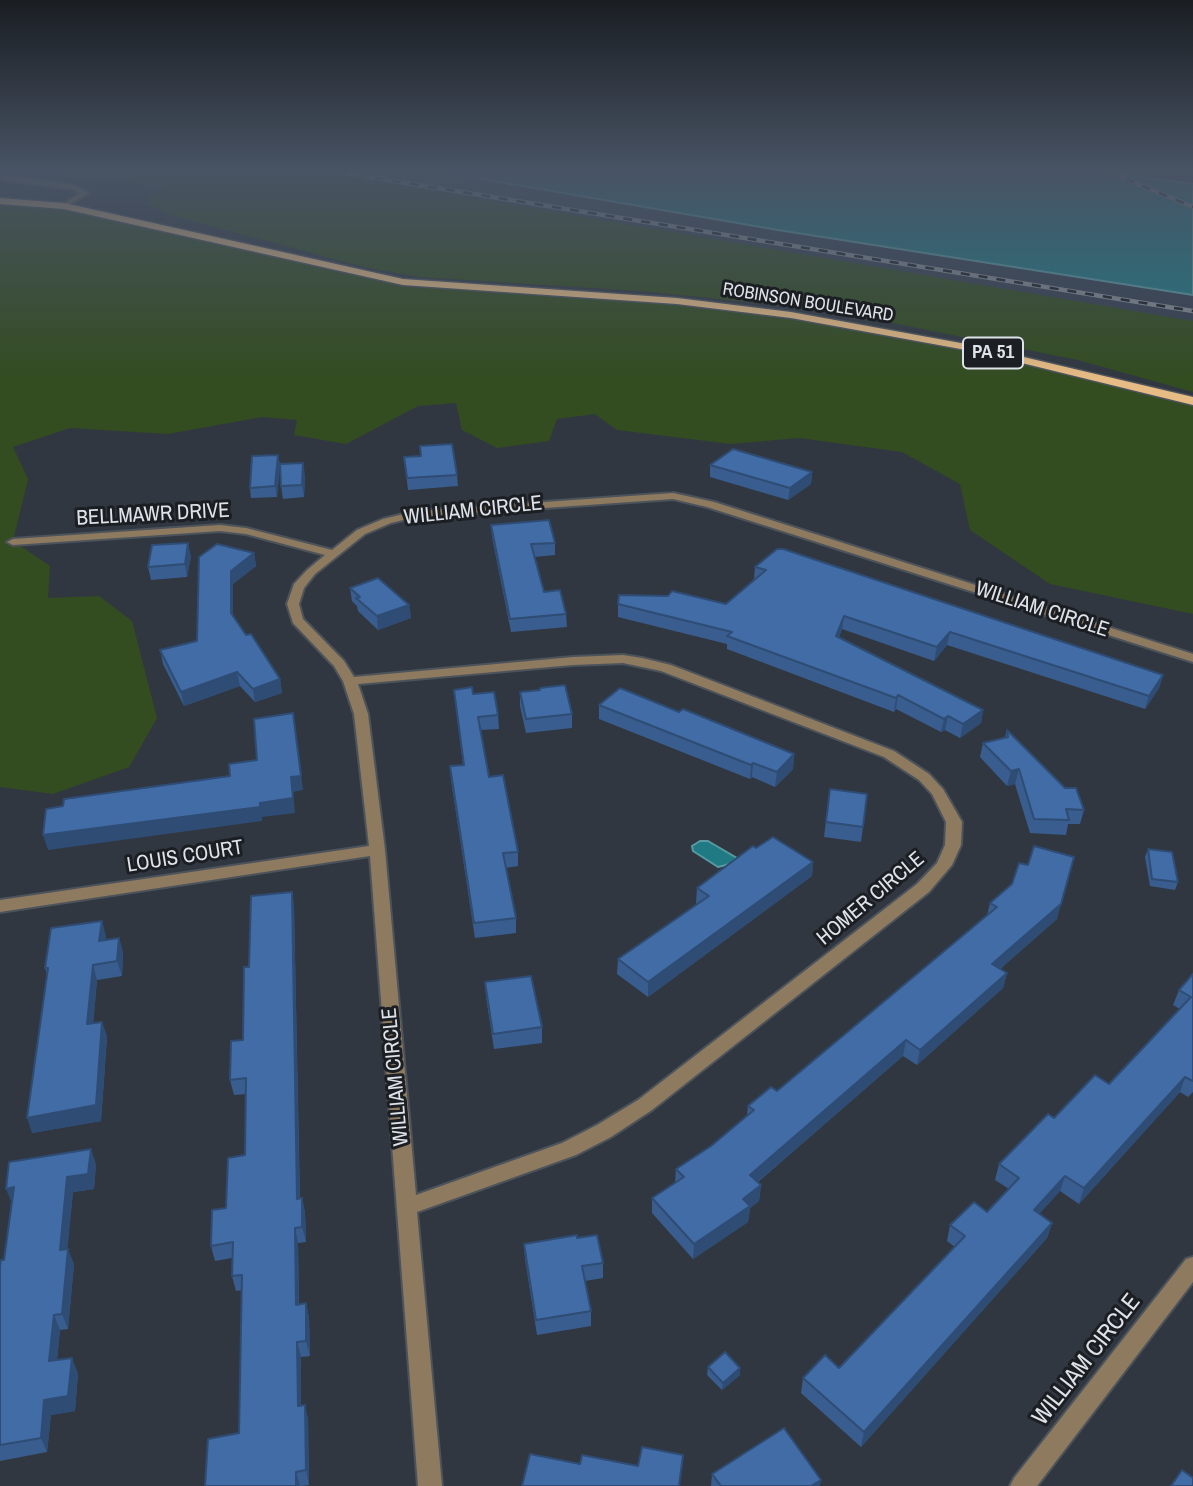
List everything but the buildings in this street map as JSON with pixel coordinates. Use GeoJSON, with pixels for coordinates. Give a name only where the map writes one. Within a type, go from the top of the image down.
{"type":"FeatureCollection","features":[{"type":"Feature","properties":{"kind":"main road","name":"ROBINSON BOULEVARD"},"geometry":{"type":"LineString","coordinates":[[216,241],[403,282],[677,301],[791,315],[977,349],[1193,401]]}},
{"type":"Feature","properties":{"kind":"street","name":"WILLIAM CIRCLE"},"geometry":{"type":"LineString","coordinates":[[430,1486],[377,850],[361,714],[350,681],[339,664],[297,620],[293,604],[298,587],[361,531],[387,521],[416,514],[673,496],[710,504],[1193,658]]}},
{"type":"Feature","properties":{"kind":"street","name":"BELLMAWR DRIVE"},"geometry":{"type":"LineString","coordinates":[[13,542],[219,528],[246,531],[334,554]]}},
{"type":"Feature","properties":{"kind":"street","name":"HOMER CIRCLE"},"geometry":{"type":"LineString","coordinates":[[350,681],[573,661],[623,659],[642,662],[666,668],[889,754],[907,764],[931,785],[948,807],[954,822],[953,845],[944,865],[923,888],[645,1105],[569,1149],[407,1207]]}},
{"type":"Feature","properties":{"kind":"street","name":"LOUIS COURT"},"geometry":{"type":"LineString","coordinates":[[0,906],[377,850]]}},
{"type":"Feature","properties":{"kind":"street","name":"WILLIAM CIRCLE"},"geometry":{"type":"LineString","coordinates":[[1022,1486],[1193,1266]]}},
{"type":"Feature","properties":{"kind":"shaded area"},"geometry":{"type":"Polygon","coordinates":[[[612,241],[850,241],[1193,295],[1193,343],[612,241]]]}},
{"type":"Feature","properties":{"kind":"green space"},"geometry":{"type":"Polygon","coordinates":[[[0,241],[211,241],[396,284],[677,303],[790,317],[975,351],[1193,402],[1193,614],[1050,584],[970,530],[960,484],[902,452],[799,438],[731,444],[617,430],[595,414],[557,419],[549,441],[497,448],[462,430],[456,403],[418,406],[346,444],[294,435],[297,420],[262,417],[168,434],[70,428],[13,447],[28,479],[13,541],[50,566],[48,598],[99,596],[132,621],[157,718],[129,767],[53,794],[0,787],[0,241]]]}},
{"type":"Feature","properties":{"kind":"green space"},"geometry":{"type":"Polygon","coordinates":[[[268,241],[727,241],[1193,321],[1193,392],[1078,360],[827,310],[641,291],[419,277],[364,267],[268,241]]]}},
{"type":"Feature","properties":{"kind":"water"},"geometry":{"type":"Polygon","coordinates":[[[850,241],[1193,241],[1193,295],[850,241]]]}},
{"type":"Feature","properties":{"kind":"water"},"geometry":{"type":"Polygon","coordinates":[[[700,841],[708,841],[737,858],[738,862],[718,867],[693,851],[692,846],[700,841]]]}},
{"type":"Feature","properties":{"kind":"railway"},"geometry":{"type":"LineString","coordinates":[[765,241],[1193,311]]}}]}
